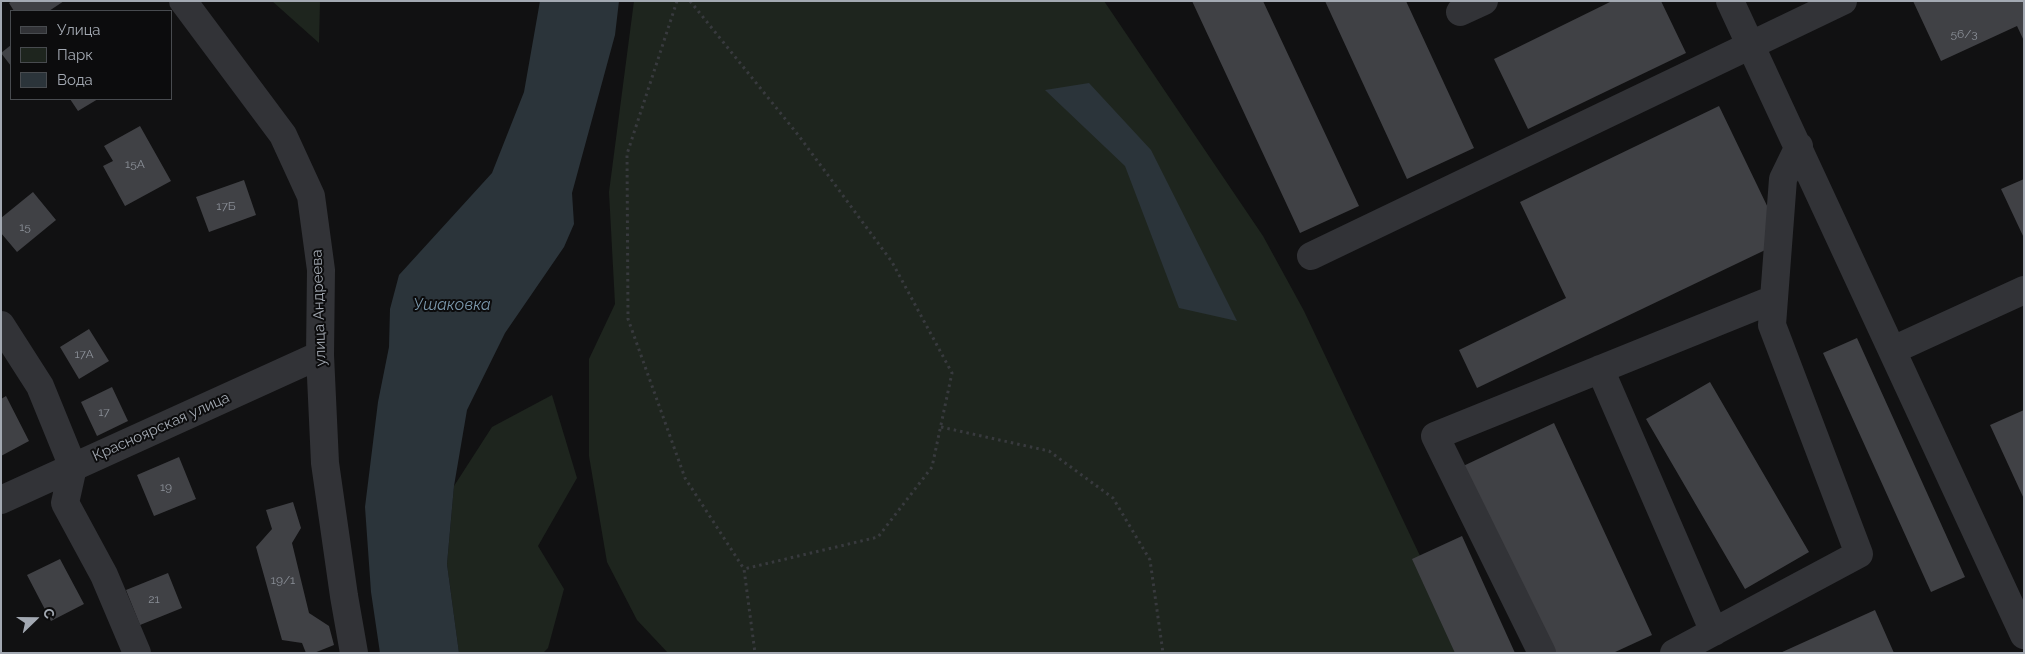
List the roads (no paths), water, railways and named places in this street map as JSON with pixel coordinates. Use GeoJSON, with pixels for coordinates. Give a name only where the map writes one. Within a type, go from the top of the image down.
{"type":"FeatureCollection","features":[{"type":"Feature","properties":{"kind":"street","name":"улица Андреева"},"geometry":{"type":"LineString","coordinates":[[183,1],[283,136],[311,196],[321,270],[320,355],[325,463],[354,653]]}},
{"type":"Feature","properties":{"kind":"street"},"geometry":{"type":"LineString","coordinates":[[1730,1],[1799,146],[2024,635]]}},
{"type":"Feature","properties":{"kind":"street"},"geometry":{"type":"LineString","coordinates":[[1311,256],[1844,1]]}},
{"type":"Feature","properties":{"kind":"street"},"geometry":{"type":"LineString","coordinates":[[1674,653],[1859,554],[1772,325],[1783,180],[1799,146]]}},
{"type":"Feature","properties":{"kind":"street"},"geometry":{"type":"LineString","coordinates":[[1893,350],[2024,290]]}},
{"type":"Feature","properties":{"kind":"street"},"geometry":{"type":"LineString","coordinates":[[1542,653],[1436,436],[1774,299]]}},
{"type":"Feature","properties":{"kind":"street"},"geometry":{"type":"LineString","coordinates":[[1,325],[40,386],[73,467],[65,503],[104,575],[137,653]]}},
{"type":"Feature","properties":{"kind":"street","name":"Красноярская улица"},"geometry":{"type":"LineString","coordinates":[[1,500],[320,355]]}},
{"type":"Feature","properties":{"kind":"street"},"geometry":{"type":"LineString","coordinates":[[1600,369],[1714,632]]}},
{"type":"Feature","properties":{"kind":"water","name":"Ушаковка"},"geometry":{"type":"Polygon","coordinates":[[[540,1],[619,1],[615,35],[572,193],[574,224],[564,247],[505,333],[467,410],[454,486],[447,564],[459,653],[380,653],[371,592],[365,507],[378,402],[389,347],[390,309],[399,275],[492,173],[524,92],[540,1]]]}},
{"type":"Feature","properties":{"kind":"water"},"geometry":{"type":"Polygon","coordinates":[[[1089,83],[1151,150],[1237,321],[1179,308],[1125,166],[1045,90],[1089,83]]]}}]}
